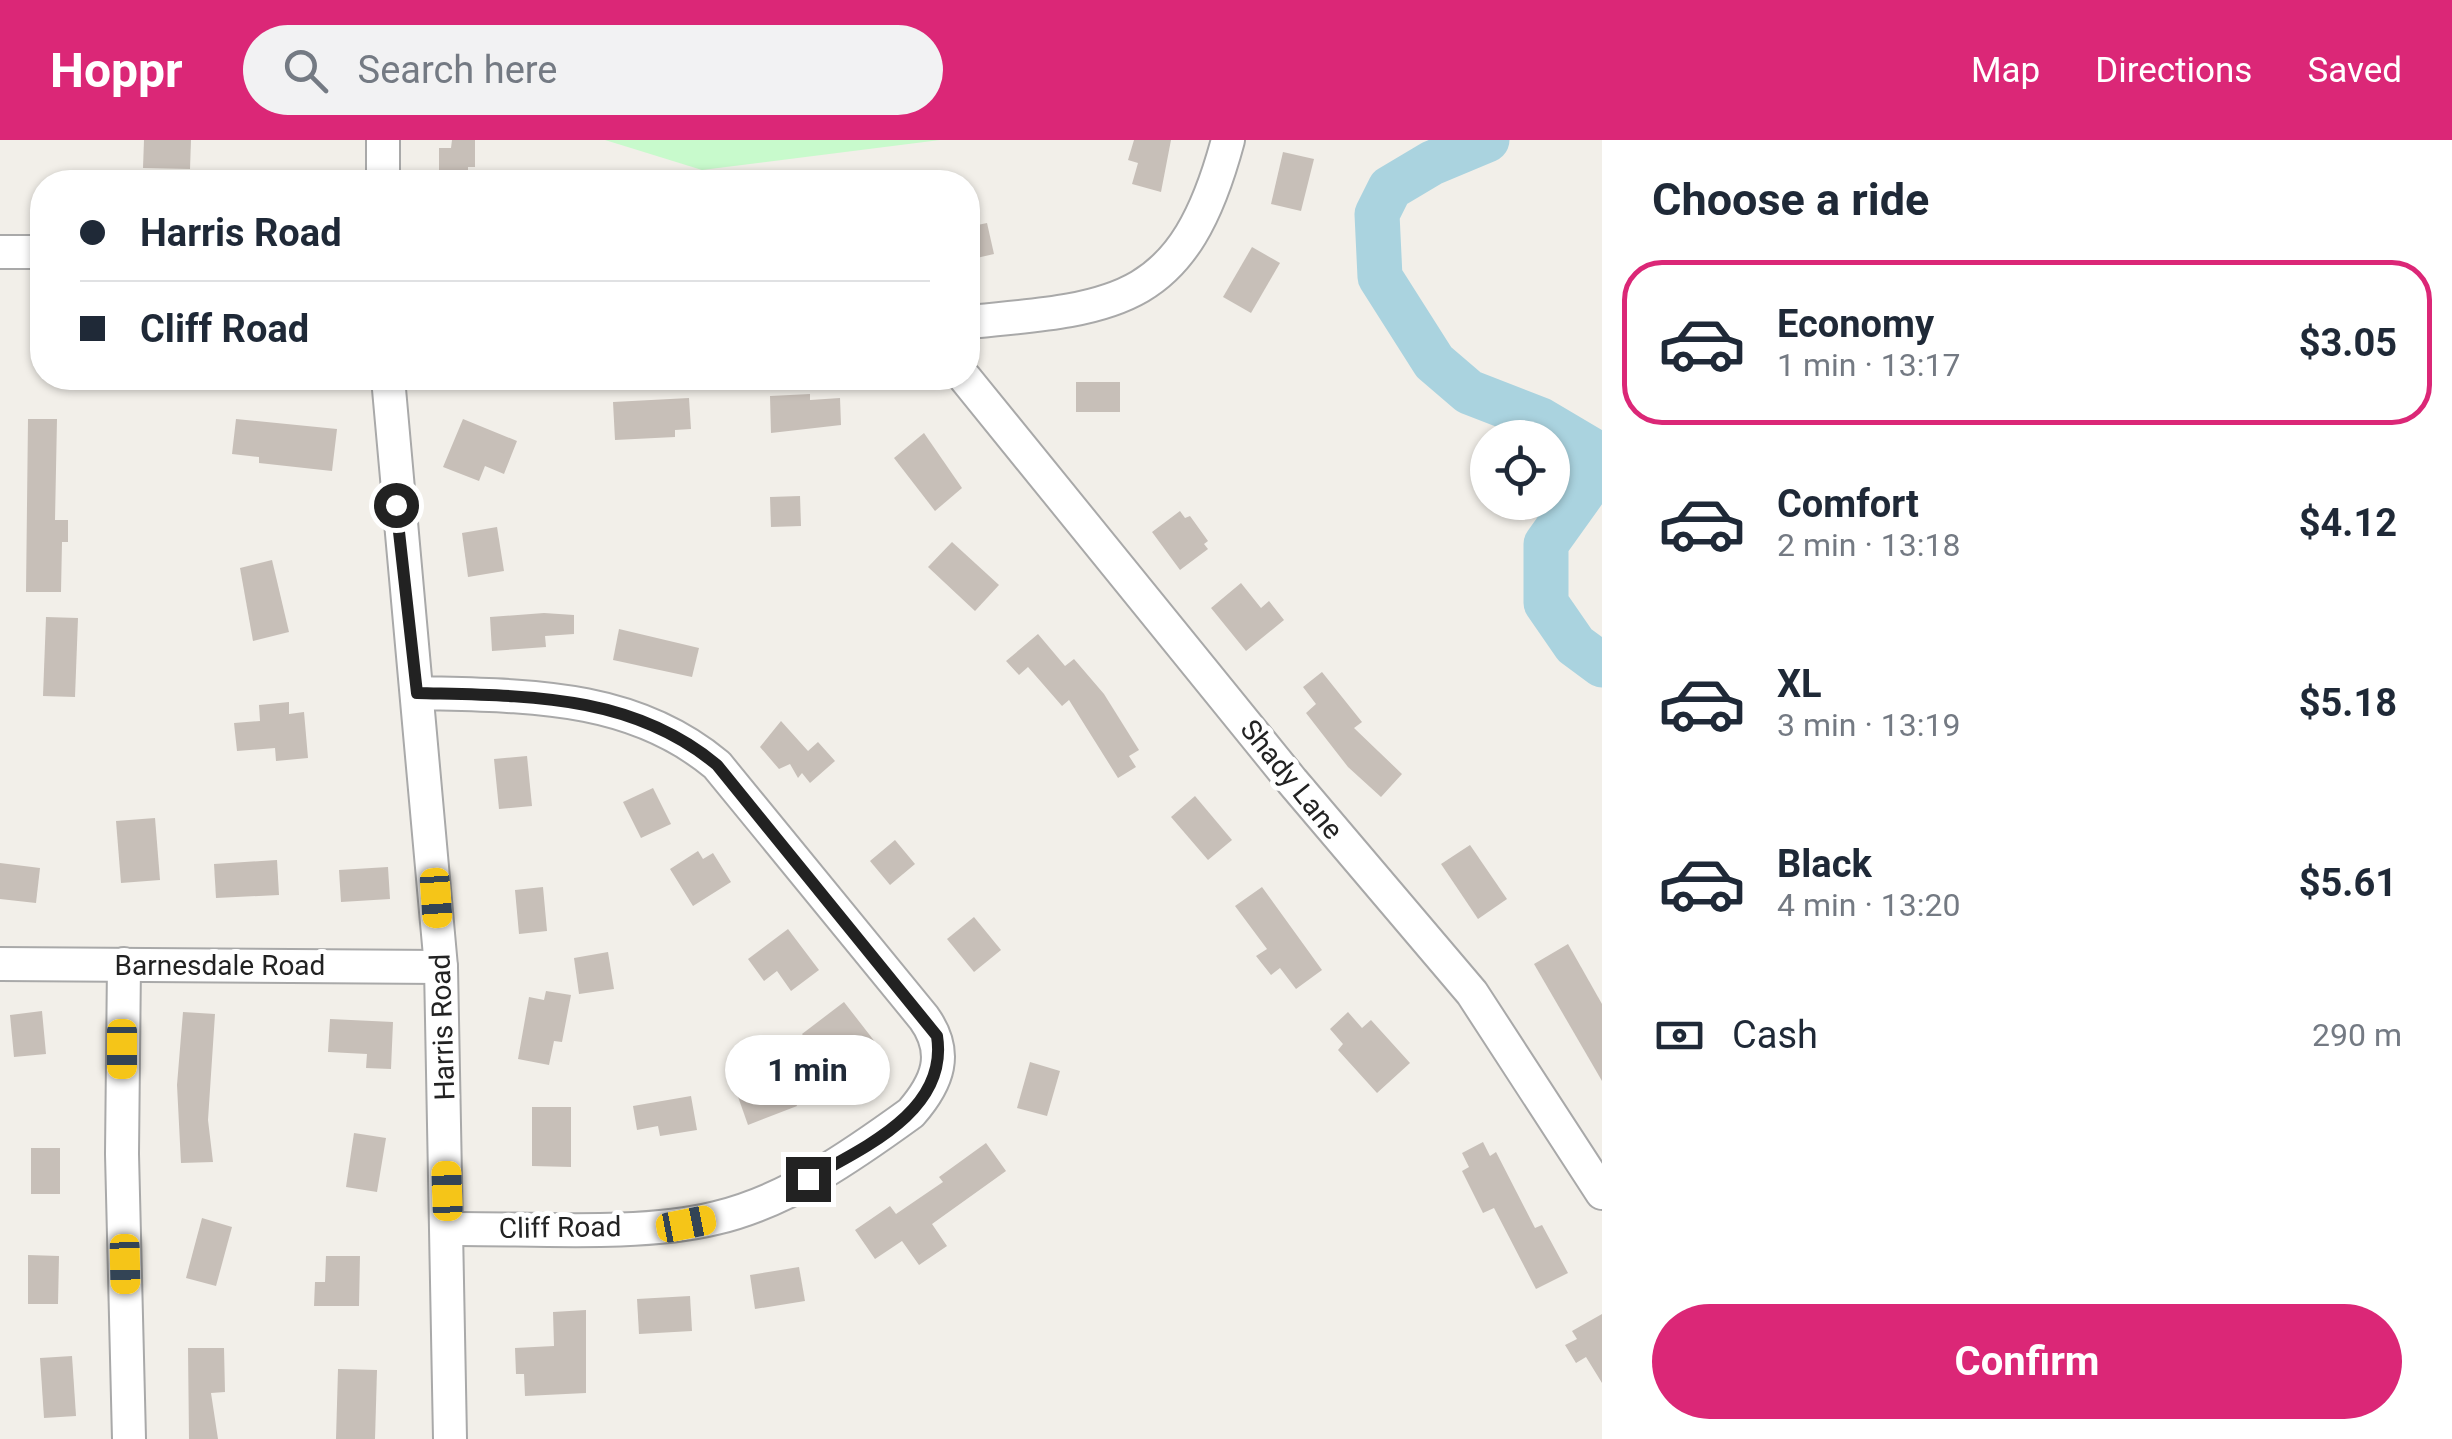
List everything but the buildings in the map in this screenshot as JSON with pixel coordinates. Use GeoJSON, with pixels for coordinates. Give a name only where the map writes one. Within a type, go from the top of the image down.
{"type":"FeatureCollection","features":[{"type":"Feature","properties":{"kind":"street"},"geometry":{"type":"LineString","coordinates":[[383,140],[383,170]]}},
{"type":"Feature","properties":{"kind":"street"},"geometry":{"type":"LineString","coordinates":[[980,321],[1079,312],[1136,291],[1166,268],[1198,229],[1215,189],[1228,140]]}},
{"type":"Feature","properties":{"kind":"street"},"geometry":{"type":"LineString","coordinates":[[0,252],[30,252]]}},
{"type":"Feature","properties":{"kind":"street","name":"Harris Road"},"geometry":{"type":"LineString","coordinates":[[389,390],[440,966],[450,1439]]}},
{"type":"Feature","properties":{"kind":"street","name":"Shady Lane"},"geometry":{"type":"LineString","coordinates":[[975,390],[1292,781],[1472,993],[1602,1194]]}},
{"type":"Feature","properties":{"kind":"street","name":"Cliff Road"},"geometry":{"type":"LineString","coordinates":[[417,693],[529,697],[601,706],[644,718],[695,746],[717,765],[924,1018],[937,1036],[941,1058],[926,1097],[912,1113],[788,1190],[720,1218],[650,1226],[448,1229]]}},
{"type":"Feature","properties":{"kind":"street","name":"Barnesdale Road"},"geometry":{"type":"LineString","coordinates":[[0,964],[440,966]]}},
{"type":"Feature","properties":{"kind":"street"},"geometry":{"type":"LineString","coordinates":[[124,964],[122,1154],[129,1439]]}},
{"type":"Feature","properties":{"kind":"green space"},"geometry":{"type":"Polygon","coordinates":[[[605,140],[940,140],[702,170],[605,140]]]}},
{"type":"Feature","properties":{"kind":"waterway"},"geometry":{"type":"LineString","coordinates":[[1487,140],[1432,163],[1390,188],[1377,214],[1380,277],[1434,362],[1469,392],[1541,420],[1590,449],[1591,481],[1546,544],[1546,603],[1575,645],[1602,665]]}},
{"type":"Feature","properties":{"kind":"route"},"geometry":{"type":"LineString","coordinates":[[396,505],[417,693],[529,697],[586,704],[644,718],[695,746],[717,765],[937,1036],[941,1058],[936,1077],[912,1113],[808,1179]]}}]}
